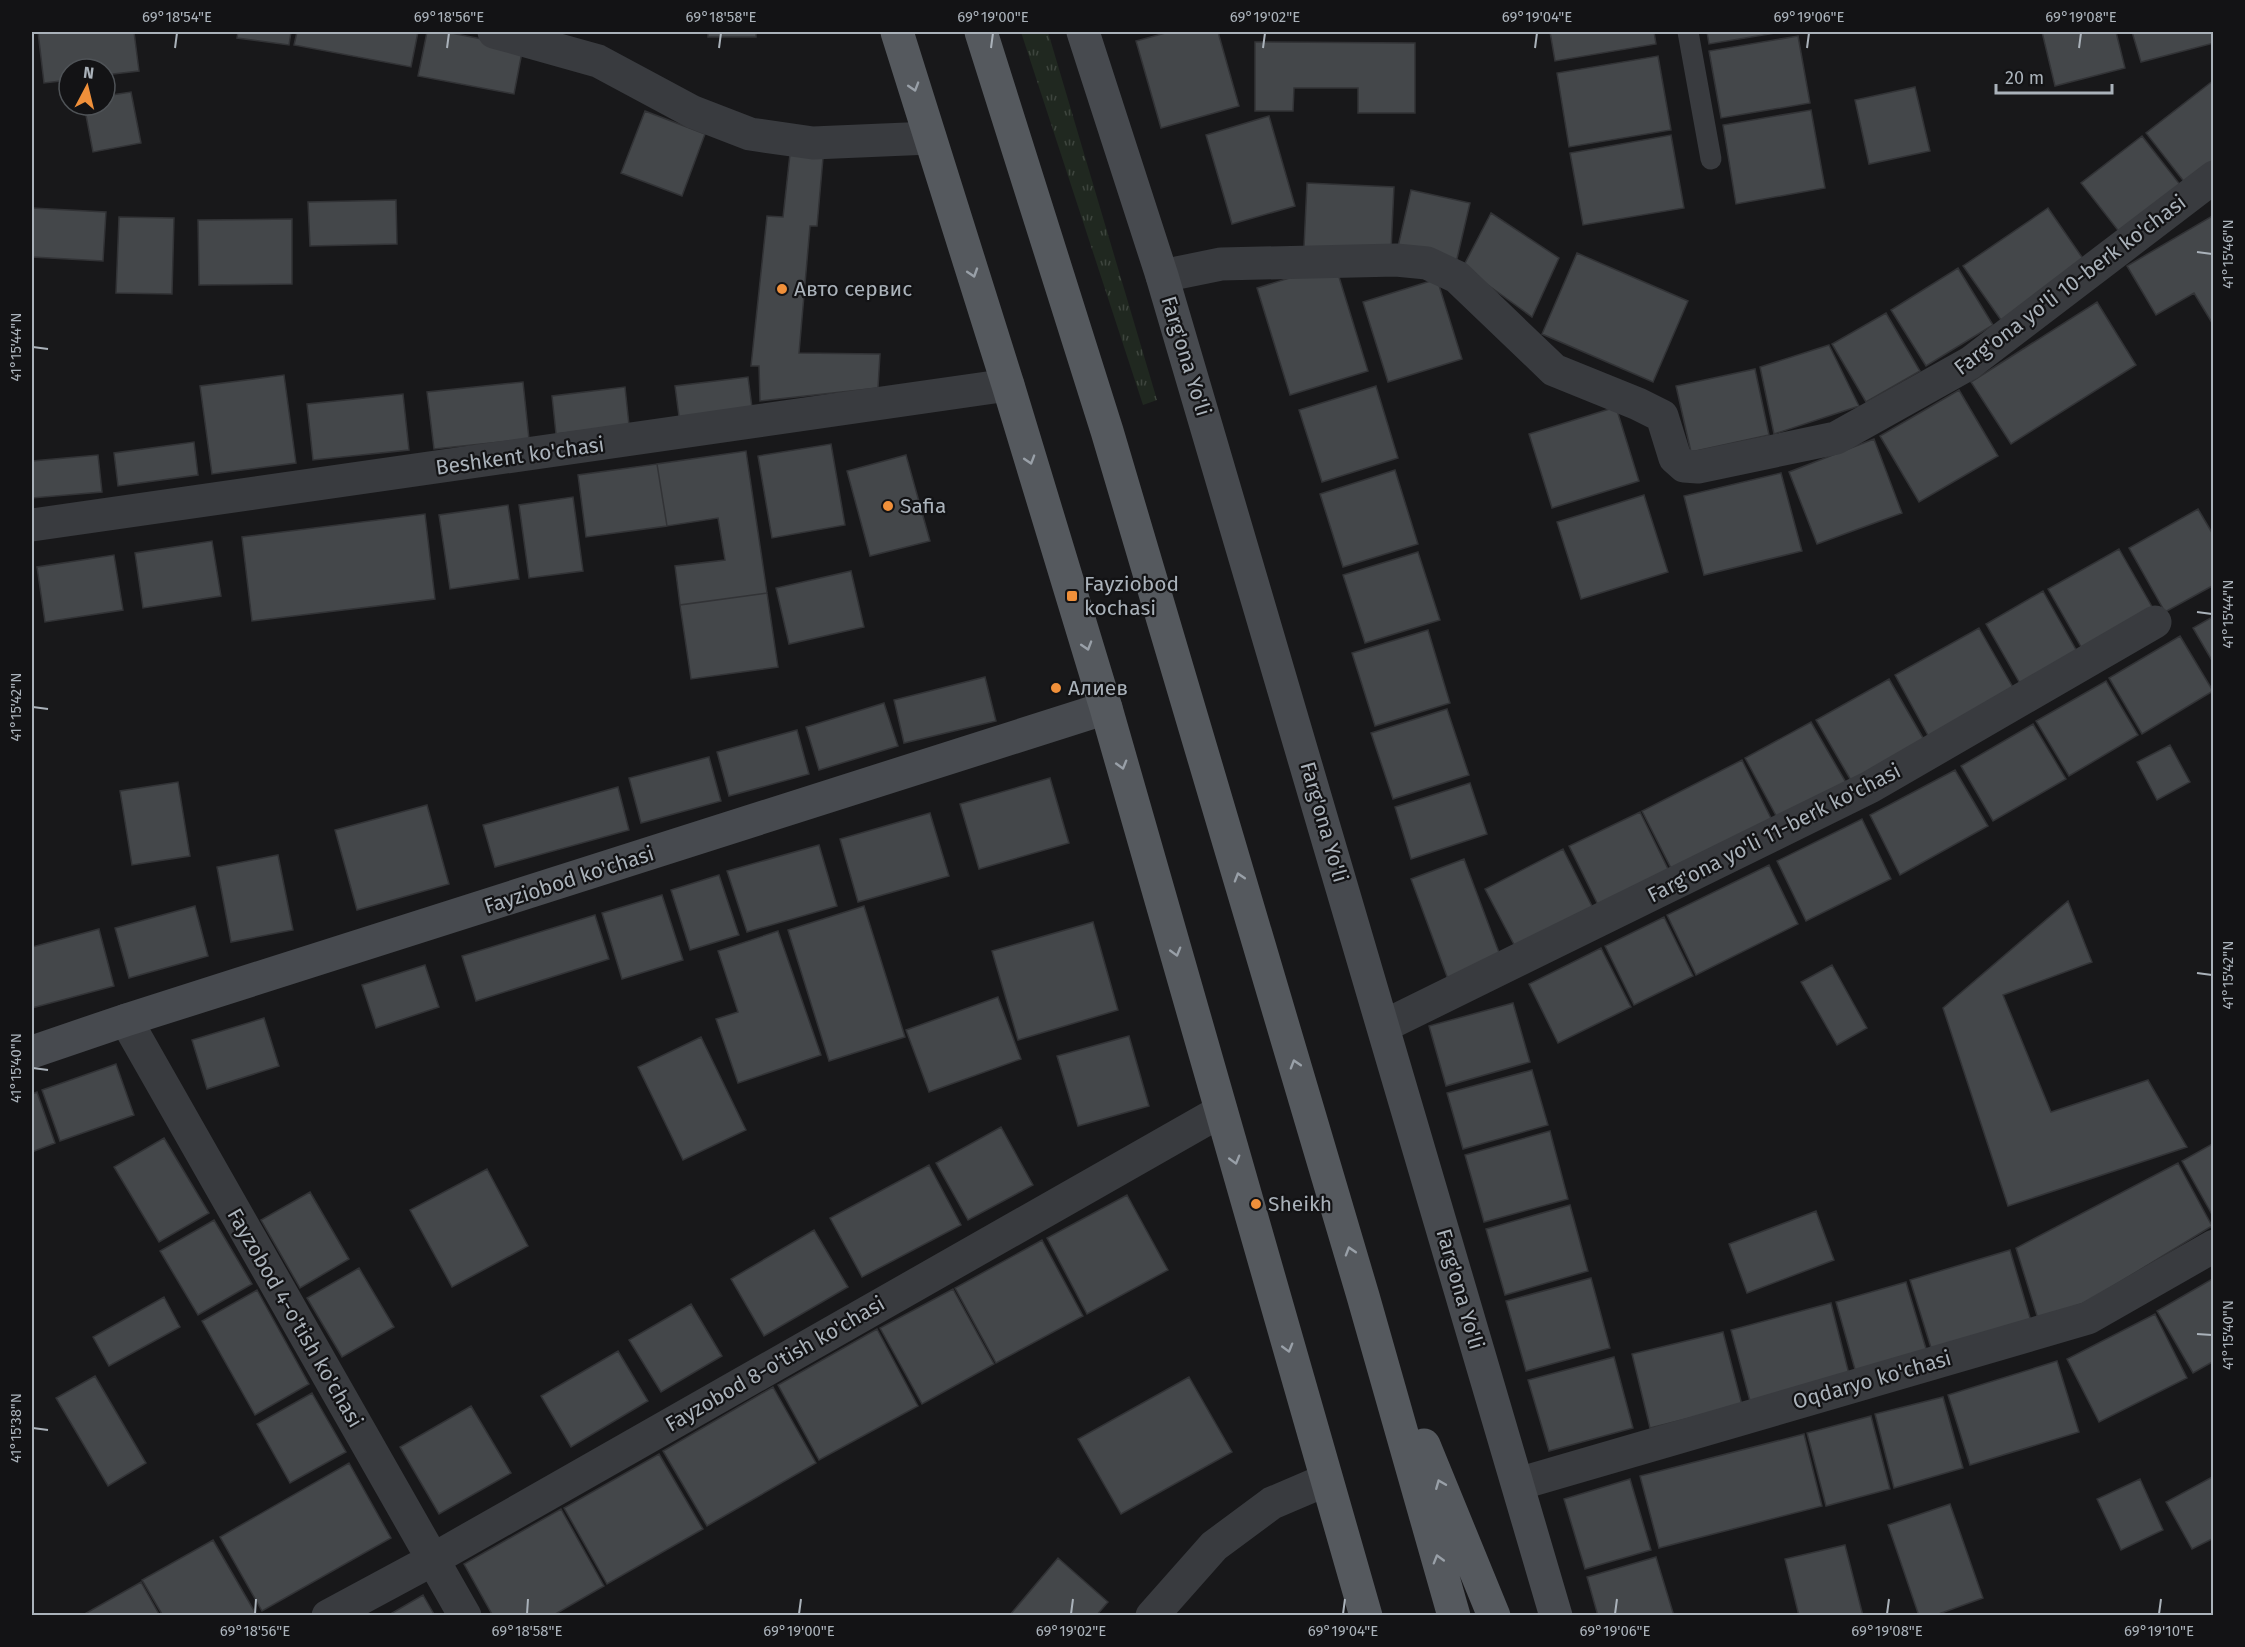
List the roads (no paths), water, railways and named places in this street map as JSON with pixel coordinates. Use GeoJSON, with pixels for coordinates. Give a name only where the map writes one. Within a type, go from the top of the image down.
{"type":"FeatureCollection","features":[{"type":"Feature","properties":{"kind":"main road"},"geometry":{"type":"LineString","coordinates":[[897,32],[1106,708],[1366,1616]]}},
{"type":"Feature","properties":{"kind":"main road"},"geometry":{"type":"LineString","coordinates":[[981,32],[1107,431],[1364,1296],[1454,1616]]}},
{"type":"Feature","properties":{"kind":"main road"},"geometry":{"type":"LineString","coordinates":[[1364,1296],[1494,1616]]}},
{"type":"Feature","properties":{"kind":"street"},"geometry":{"type":"LineString","coordinates":[[494,32],[598,61],[693,112],[750,134],[813,143],[930,138]]}},
{"type":"Feature","properties":{"kind":"street","name":"Farg'ona Yo'li"},"geometry":{"type":"LineString","coordinates":[[1083,32],[1162,276],[1557,1616]]}},
{"type":"Feature","properties":{"kind":"street","name":"Farg'ona yo'li 10-berk ko'chasi"},"geometry":{"type":"LineString","coordinates":[[1162,276],[1221,264],[1396,260],[1427,263],[1457,277],[1554,370],[1662,416],[1675,458],[1684,466],[1698,467],[1836,438],[1846,433],[1970,363],[2214,177]]}},
{"type":"Feature","properties":{"kind":"street","name":"Beshkent ko'chasi"},"geometry":{"type":"LineString","coordinates":[[32,525],[1008,386]]}},
{"type":"Feature","properties":{"kind":"street","name":"Farg'ona yo'li 11-berk ko'chasi"},"geometry":{"type":"LineString","coordinates":[[1384,1026],[1870,787],[2155,622]]}},
{"type":"Feature","properties":{"kind":"street","name":"Fayziobod ko'chasi"},"geometry":{"type":"LineString","coordinates":[[32,1052],[126,1020],[1106,708]]}},
{"type":"Feature","properties":{"kind":"street","name":"Fayzobod 4-o'tish ko'chasi"},"geometry":{"type":"LineString","coordinates":[[126,1020],[465,1616]]}},
{"type":"Feature","properties":{"kind":"street","name":"Fayzobod 8-o'tish ko'chasi"},"geometry":{"type":"LineString","coordinates":[[328,1616],[432,1560],[1221,1111]]}},
{"type":"Feature","properties":{"kind":"street","name":"Oqdaryo ko'chasi"},"geometry":{"type":"LineString","coordinates":[[1518,1484],[2088,1318],[2214,1246]]}},
{"type":"Feature","properties":{"kind":"street"},"geometry":{"type":"LineString","coordinates":[[1152,1616],[1214,1546],[1272,1503],[1326,1480]]}},
{"type":"Feature","properties":{"kind":"lane"},"geometry":{"type":"LineString","coordinates":[[1688,32],[1711,159]]}},
{"type":"Feature","properties":{"kind":"place","name":"Авто сервис"},"geometry":{"type":"Point","coordinates":[782,289]}},
{"type":"Feature","properties":{"kind":"place","name":"Safia"},"geometry":{"type":"Point","coordinates":[888,506]}},
{"type":"Feature","properties":{"kind":"place","name":"Fayziobod kochasi"},"geometry":{"type":"Point","coordinates":[1072,596]}},
{"type":"Feature","properties":{"kind":"place","name":"Алиев"},"geometry":{"type":"Point","coordinates":[1056,688]}},
{"type":"Feature","properties":{"kind":"place","name":"Sheikh"},"geometry":{"type":"Point","coordinates":[1256,1204]}}]}
